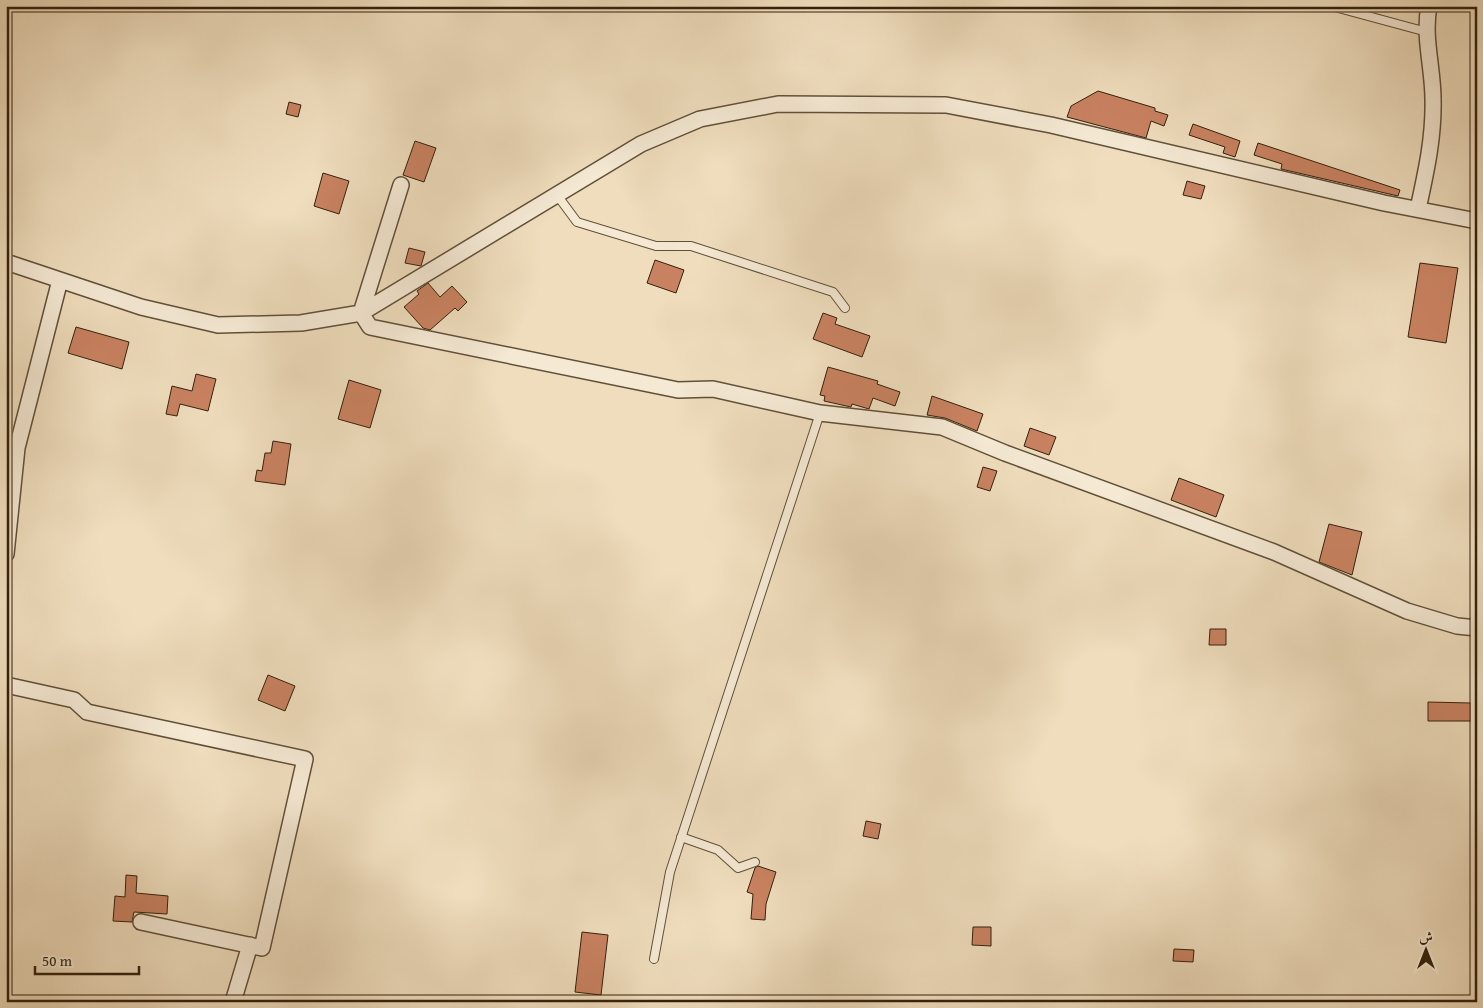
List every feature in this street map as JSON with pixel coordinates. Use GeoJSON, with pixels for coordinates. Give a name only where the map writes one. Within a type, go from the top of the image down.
{"type":"FeatureCollection","features":[{"type":"Feature","properties":{"kind":"street"},"geometry":{"type":"LineString","coordinates":[[1418,209],[1433,134],[1433,96],[1427,32],[1430,6]]}},
{"type":"Feature","properties":{"kind":"street"},"geometry":{"type":"LineString","coordinates":[[6,262],[140,307],[218,325],[301,323],[361,313],[641,144],[700,119],[778,104],[946,105],[1061,127],[1477,221]]}},
{"type":"Feature","properties":{"kind":"street"},"geometry":{"type":"LineString","coordinates":[[361,313],[401,185]]}},
{"type":"Feature","properties":{"kind":"street"},"geometry":{"type":"LineString","coordinates":[[6,554],[17,448],[60,280]]}},
{"type":"Feature","properties":{"kind":"street"},"geometry":{"type":"LineString","coordinates":[[361,313],[370,327],[678,390],[713,389],[820,413],[942,427],[1005,453],[1274,552],[1407,611],[1457,626],[1477,628]]}},
{"type":"Feature","properties":{"kind":"street"},"geometry":{"type":"LineString","coordinates":[[6,685],[74,700],[87,712],[305,759],[262,948],[141,922]]}},
{"type":"Feature","properties":{"kind":"street"},"geometry":{"type":"LineString","coordinates":[[234,1002],[250,945]]}},
{"type":"Feature","properties":{"kind":"lane"},"geometry":{"type":"LineString","coordinates":[[1331,6],[1427,32]]}},
{"type":"Feature","properties":{"kind":"lane"},"geometry":{"type":"LineString","coordinates":[[557,195],[577,222],[656,246],[691,246],[833,292],[845,308]]}},
{"type":"Feature","properties":{"kind":"lane"},"geometry":{"type":"LineString","coordinates":[[654,960],[670,872],[820,413]]}},
{"type":"Feature","properties":{"kind":"lane"},"geometry":{"type":"LineString","coordinates":[[681,837],[718,850],[738,868],[755,862]]}},
{"type":"Feature","properties":{"kind":"building"},"geometry":{"type":"Polygon","coordinates":[[[1098,91],[1155,108],[1155,111],[1168,115],[1164,126],[1151,121],[1146,138],[1067,117],[1071,106],[1098,91]]]}},
{"type":"Feature","properties":{"kind":"building"},"geometry":{"type":"Polygon","coordinates":[[[289,102],[301,105],[298,117],[286,114],[289,102]]]}},
{"type":"Feature","properties":{"kind":"building"},"geometry":{"type":"Polygon","coordinates":[[[1193,124],[1240,141],[1235,157],[1223,153],[1225,147],[1189,135],[1193,124]]]}},
{"type":"Feature","properties":{"kind":"building"},"geometry":{"type":"Polygon","coordinates":[[[415,141],[436,148],[424,182],[403,175],[415,141]]]}},
{"type":"Feature","properties":{"kind":"building"},"geometry":{"type":"Polygon","coordinates":[[[1258,143],[1400,190],[1398,196],[1281,169],[1282,164],[1254,155],[1258,143]]]}},
{"type":"Feature","properties":{"kind":"building"},"geometry":{"type":"Polygon","coordinates":[[[323,173],[349,181],[339,214],[314,206],[323,173]]]}},
{"type":"Feature","properties":{"kind":"building"},"geometry":{"type":"Polygon","coordinates":[[[1187,181],[1205,186],[1201,199],[1183,195],[1187,181]]]}},
{"type":"Feature","properties":{"kind":"building"},"geometry":{"type":"Polygon","coordinates":[[[409,248],[425,252],[421,266],[405,263],[409,248]]]}},
{"type":"Feature","properties":{"kind":"building"},"geometry":{"type":"Polygon","coordinates":[[[655,260],[684,270],[676,293],[647,283],[655,260]]]}},
{"type":"Feature","properties":{"kind":"building"},"geometry":{"type":"Polygon","coordinates":[[[1420,263],[1458,268],[1446,343],[1408,337],[1420,263]]]}},
{"type":"Feature","properties":{"kind":"building"},"geometry":{"type":"Polygon","coordinates":[[[428,283],[440,297],[452,286],[467,302],[458,311],[455,308],[430,330],[423,328],[404,307],[419,294],[417,291],[428,283]]]}},
{"type":"Feature","properties":{"kind":"building"},"geometry":{"type":"Polygon","coordinates":[[[823,313],[837,318],[835,324],[870,336],[862,357],[813,339],[823,313]]]}},
{"type":"Feature","properties":{"kind":"building"},"geometry":{"type":"Polygon","coordinates":[[[76,327],[129,342],[122,369],[68,353],[76,327]]]}},
{"type":"Feature","properties":{"kind":"building"},"geometry":{"type":"Polygon","coordinates":[[[828,367],[878,381],[877,384],[900,392],[895,406],[873,398],[869,409],[852,404],[851,407],[824,401],[825,396],[820,395],[828,367]]]}},
{"type":"Feature","properties":{"kind":"building"},"geometry":{"type":"Polygon","coordinates":[[[196,374],[216,379],[208,411],[180,404],[177,416],[166,414],[172,386],[192,391],[196,374]]]}},
{"type":"Feature","properties":{"kind":"building"},"geometry":{"type":"Polygon","coordinates":[[[349,380],[381,390],[370,428],[338,419],[349,380]]]}},
{"type":"Feature","properties":{"kind":"building"},"geometry":{"type":"Polygon","coordinates":[[[932,396],[983,414],[977,431],[945,418],[927,415],[932,396]]]}},
{"type":"Feature","properties":{"kind":"building"},"geometry":{"type":"Polygon","coordinates":[[[1030,428],[1056,437],[1049,455],[1024,446],[1030,428]]]}},
{"type":"Feature","properties":{"kind":"building"},"geometry":{"type":"Polygon","coordinates":[[[273,441],[291,444],[285,485],[255,481],[257,470],[262,471],[265,453],[271,453],[273,441]]]}},
{"type":"Feature","properties":{"kind":"building"},"geometry":{"type":"Polygon","coordinates":[[[983,467],[997,471],[990,491],[977,487],[983,467]]]}},
{"type":"Feature","properties":{"kind":"building"},"geometry":{"type":"Polygon","coordinates":[[[1179,478],[1224,495],[1216,517],[1171,500],[1179,478]]]}},
{"type":"Feature","properties":{"kind":"building"},"geometry":{"type":"Polygon","coordinates":[[[1329,524],[1362,532],[1352,575],[1319,562],[1329,524]]]}},
{"type":"Feature","properties":{"kind":"building"},"geometry":{"type":"Polygon","coordinates":[[[1210,629],[1226,629],[1226,645],[1209,645],[1210,629]]]}},
{"type":"Feature","properties":{"kind":"building"},"geometry":{"type":"Polygon","coordinates":[[[268,675],[295,686],[285,711],[258,700],[268,675]]]}},
{"type":"Feature","properties":{"kind":"building"},"geometry":{"type":"Polygon","coordinates":[[[1428,702],[1471,703],[1471,721],[1428,721],[1428,702]]]}},
{"type":"Feature","properties":{"kind":"building"},"geometry":{"type":"Polygon","coordinates":[[[866,821],[881,824],[878,839],[863,836],[866,821]]]}},
{"type":"Feature","properties":{"kind":"building"},"geometry":{"type":"Polygon","coordinates":[[[758,866],[776,872],[766,904],[765,920],[751,919],[753,894],[747,892],[755,868],[758,866]]]}},
{"type":"Feature","properties":{"kind":"building"},"geometry":{"type":"Polygon","coordinates":[[[126,875],[137,876],[136,893],[168,896],[167,914],[134,912],[132,922],[113,921],[115,896],[125,897],[126,875]]]}},
{"type":"Feature","properties":{"kind":"building"},"geometry":{"type":"Polygon","coordinates":[[[973,927],[991,927],[991,946],[972,945],[973,927]]]}},
{"type":"Feature","properties":{"kind":"building"},"geometry":{"type":"Polygon","coordinates":[[[582,932],[608,935],[601,995],[575,992],[582,932]]]}},
{"type":"Feature","properties":{"kind":"building"},"geometry":{"type":"Polygon","coordinates":[[[1174,949],[1194,950],[1193,962],[1173,961],[1174,949]]]}}]}
